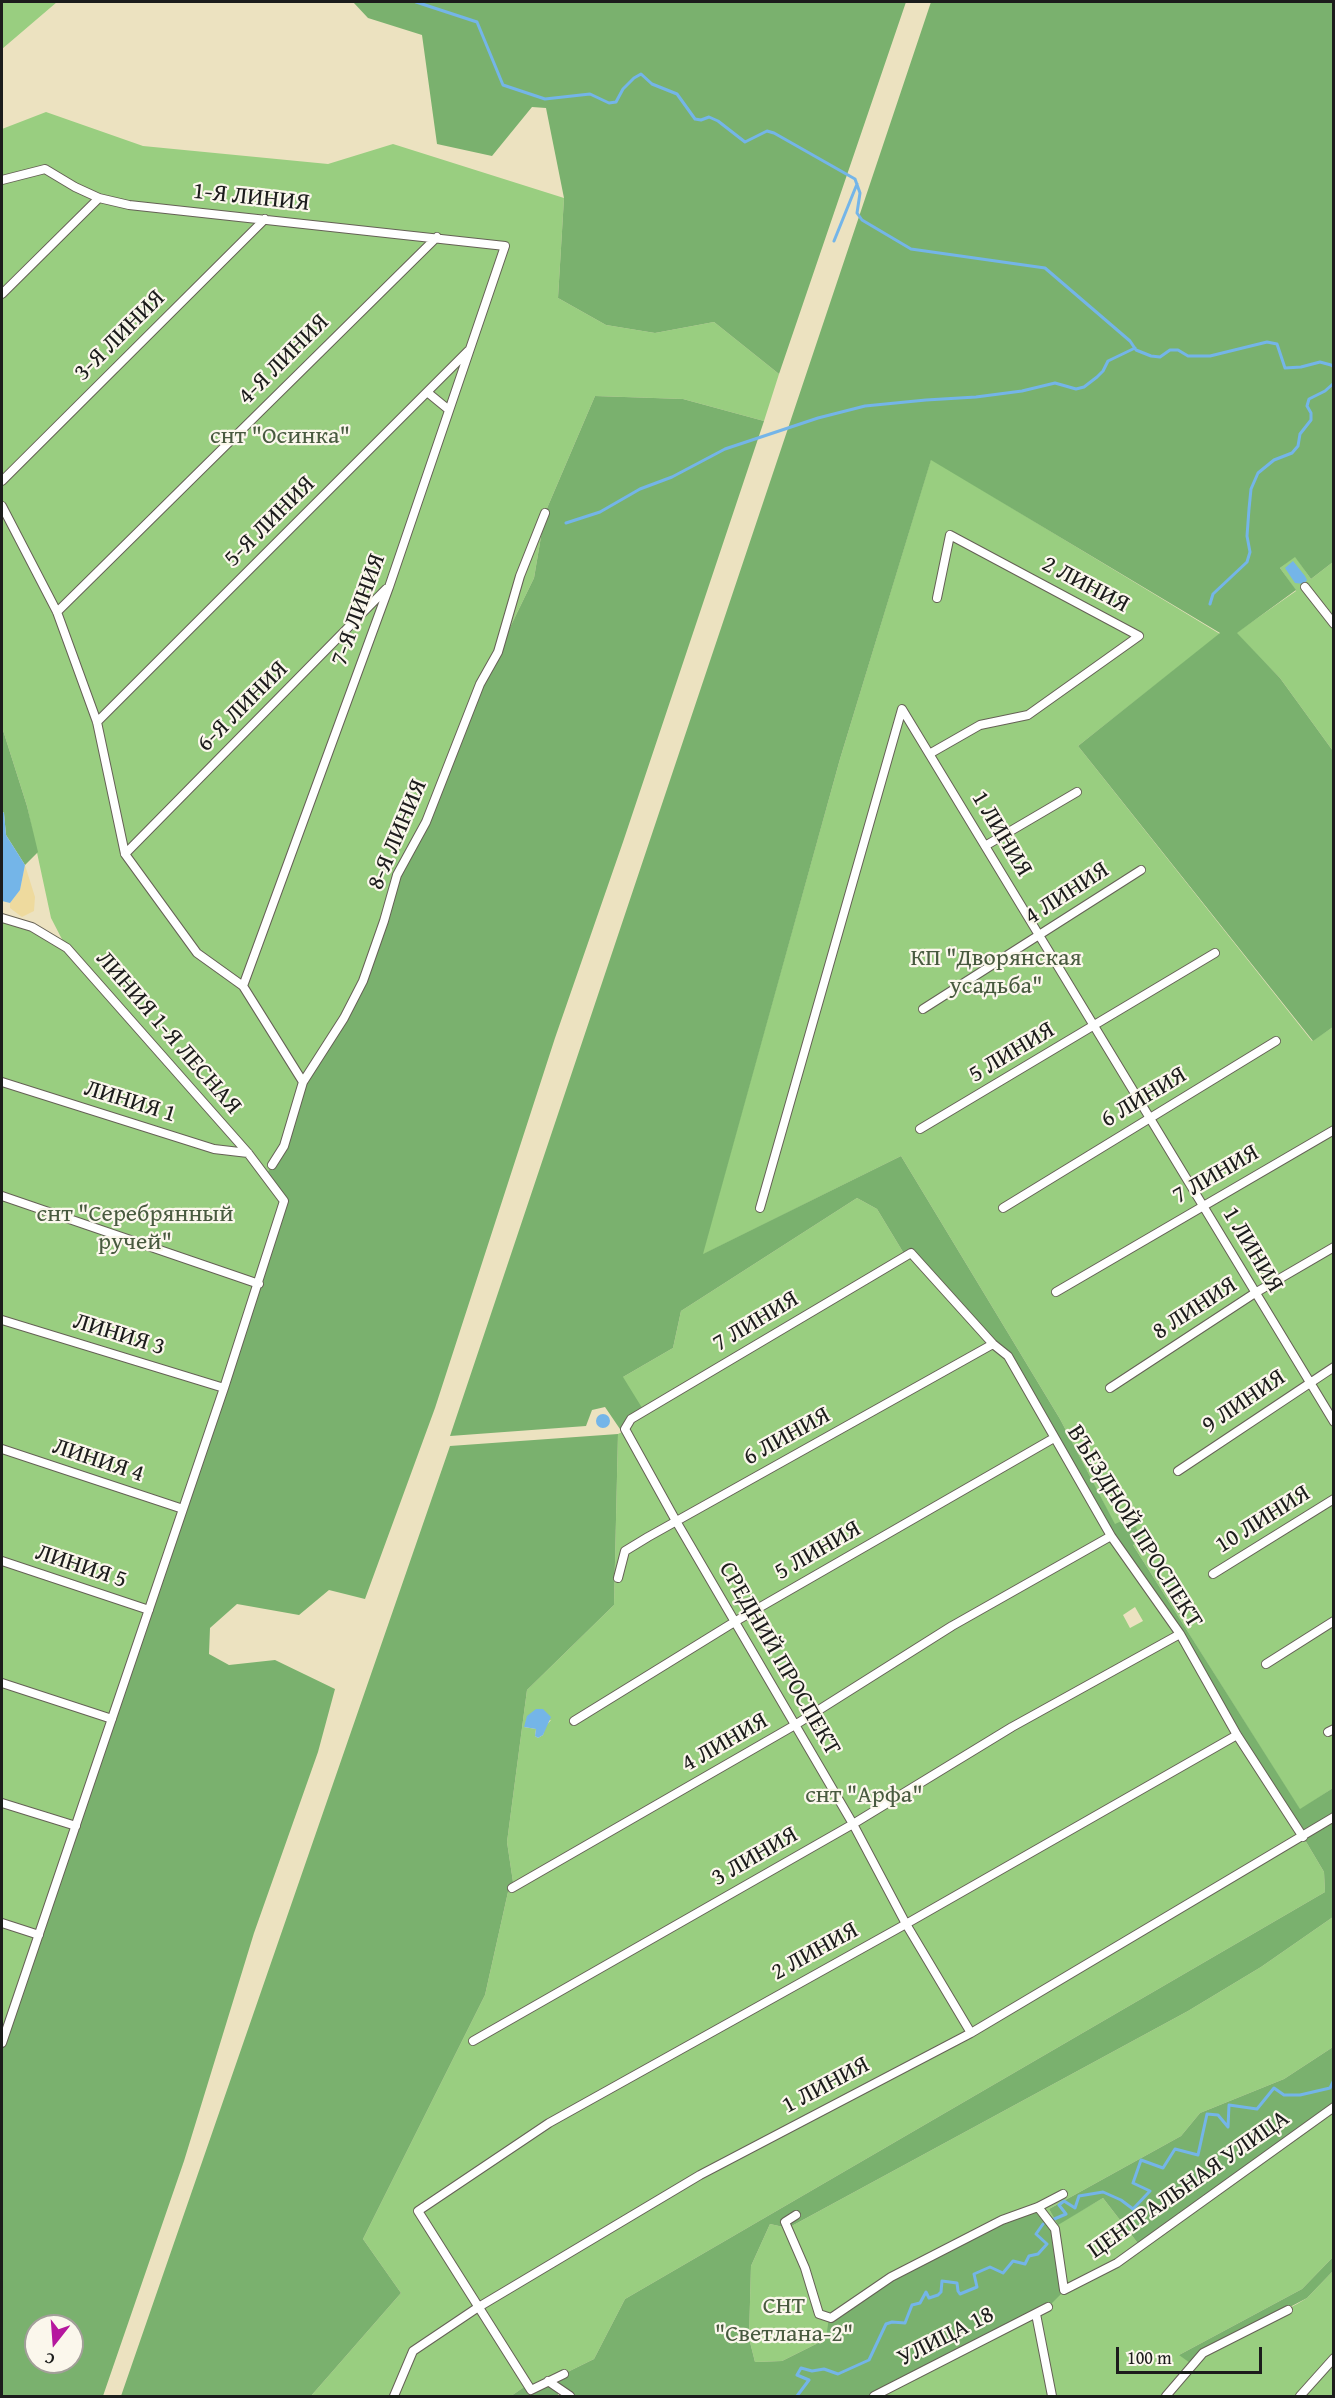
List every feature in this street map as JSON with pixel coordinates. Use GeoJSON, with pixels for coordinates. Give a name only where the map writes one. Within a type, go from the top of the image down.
{"type":"FeatureCollection","features":[{"type":"Feature","properties":{"kind":"street","name":"1-Я ЛИНИЯ"},"geometry":{"type":"LineString","coordinates":[[2,180],[45,169],[75,188],[99,198],[129,205],[505,246]]}},
{"type":"Feature","properties":{"kind":"street"},"geometry":{"type":"LineString","coordinates":[[2,294],[99,198]]}},
{"type":"Feature","properties":{"kind":"street","name":"3-Я ЛИНИЯ"},"geometry":{"type":"LineString","coordinates":[[2,481],[265,219]]}},
{"type":"Feature","properties":{"kind":"street","name":"4-Я ЛИНИЯ"},"geometry":{"type":"LineString","coordinates":[[57,612],[437,237]]}},
{"type":"Feature","properties":{"kind":"street","name":"7-Я ЛИНИЯ"},"geometry":{"type":"LineString","coordinates":[[243,986],[388,587],[505,246]]}},
{"type":"Feature","properties":{"kind":"street","name":"5-Я ЛИНИЯ"},"geometry":{"type":"LineString","coordinates":[[97,722],[470,349]]}},
{"type":"Feature","properties":{"kind":"street"},"geometry":{"type":"LineString","coordinates":[[427,392],[449,410]]}},
{"type":"Feature","properties":{"kind":"street"},"geometry":{"type":"LineString","coordinates":[[2,506],[57,612],[97,722],[124,854],[197,953],[243,986],[303,1082]]}},
{"type":"Feature","properties":{"kind":"street","name":"8-Я ЛИНИЯ"},"geometry":{"type":"LineString","coordinates":[[272,1165],[284,1146],[303,1082],[344,1018],[363,981],[397,875],[426,822],[480,684],[498,652],[520,576],[545,513]]}},
{"type":"Feature","properties":{"kind":"street","name":"2 ЛИНИЯ"},"geometry":{"type":"LineString","coordinates":[[931,753],[980,725],[1028,716],[1139,636],[950,535],[937,598]]}},
{"type":"Feature","properties":{"kind":"street","name":"6-Я ЛИНИЯ"},"geometry":{"type":"LineString","coordinates":[[124,854],[388,587]]}},
{"type":"Feature","properties":{"kind":"street"},"geometry":{"type":"LineString","coordinates":[[1305,587],[1334,624]]}},
{"type":"Feature","properties":{"kind":"street","name":"1 ЛИНИЯ"},"geometry":{"type":"LineString","coordinates":[[760,1208],[902,709],[931,753],[1039,936],[1334,1422]]}},
{"type":"Feature","properties":{"kind":"street"},"geometry":{"type":"LineString","coordinates":[[985,846],[1077,792]]}},
{"type":"Feature","properties":{"kind":"street","name":"4 ЛИНИЯ"},"geometry":{"type":"LineString","coordinates":[[923,1009],[1141,870]]}},
{"type":"Feature","properties":{"kind":"street","name":"ЛИНИЯ 1-Я ЛЕСНАЯ"},"geometry":{"type":"LineString","coordinates":[[2,918],[32,927],[67,948],[248,1153],[284,1201],[259,1284]]}},
{"type":"Feature","properties":{"kind":"street","name":"5 ЛИНИЯ"},"geometry":{"type":"LineString","coordinates":[[920,1129],[1215,953]]}},
{"type":"Feature","properties":{"kind":"street","name":"6 ЛИНИЯ"},"geometry":{"type":"LineString","coordinates":[[1003,1208],[1276,1041]]}},
{"type":"Feature","properties":{"kind":"street","name":"ЛИНИЯ 1"},"geometry":{"type":"LineString","coordinates":[[2,1082],[214,1149],[248,1153]]}},
{"type":"Feature","properties":{"kind":"street","name":"7 ЛИНИЯ"},"geometry":{"type":"LineString","coordinates":[[1056,1292],[1334,1130]]}},
{"type":"Feature","properties":{"kind":"street"},"geometry":{"type":"LineString","coordinates":[[2,1196],[259,1284],[2,2043]]}},
{"type":"Feature","properties":{"kind":"street","name":"8 ЛИНИЯ"},"geometry":{"type":"LineString","coordinates":[[1110,1388],[1256,1293],[1334,1247]]}},
{"type":"Feature","properties":{"kind":"street","name":"7 ЛИНИЯ"},"geometry":{"type":"LineString","coordinates":[[625,1429],[631,1419],[911,1253]]}},
{"type":"Feature","properties":{"kind":"street","name":"ВЪЕЗДНОЙ ПРОСПЕКТ"},"geometry":{"type":"LineString","coordinates":[[911,1253],[993,1344],[1008,1356],[1111,1536],[1180,1634],[1237,1735],[1303,1837]]}},
{"type":"Feature","properties":{"kind":"street","name":"ЛИНИЯ 3"},"geometry":{"type":"LineString","coordinates":[[2,1320],[224,1388]]}},
{"type":"Feature","properties":{"kind":"street","name":"6 ЛИНИЯ"},"geometry":{"type":"LineString","coordinates":[[618,1578],[625,1551],[993,1344]]}},
{"type":"Feature","properties":{"kind":"street","name":"9 ЛИНИЯ"},"geometry":{"type":"LineString","coordinates":[[1178,1471],[1334,1367]]}},
{"type":"Feature","properties":{"kind":"street","name":"СРЕДНИЙ ПРОСПЕКТ"},"geometry":{"type":"LineString","coordinates":[[625,1429],[676,1521],[853,1824],[906,1924],[971,2033]]}},
{"type":"Feature","properties":{"kind":"street","name":"5 ЛИНИЯ"},"geometry":{"type":"LineString","coordinates":[[573,1721],[735,1622],[1054,1438]]}},
{"type":"Feature","properties":{"kind":"street","name":"ЛИНИЯ 4"},"geometry":{"type":"LineString","coordinates":[[2,1449],[183,1509]]}},
{"type":"Feature","properties":{"kind":"street","name":"10 ЛИНИЯ"},"geometry":{"type":"LineString","coordinates":[[1213,1574],[1334,1499]]}},
{"type":"Feature","properties":{"kind":"street","name":"4 ЛИНИЯ"},"geometry":{"type":"LineString","coordinates":[[512,1888],[795,1725],[952,1626],[1111,1536]]}},
{"type":"Feature","properties":{"kind":"street","name":"ЛИНИЯ 5"},"geometry":{"type":"LineString","coordinates":[[2,1561],[149,1610]]}},
{"type":"Feature","properties":{"kind":"street"},"geometry":{"type":"LineString","coordinates":[[1266,1664],[1334,1621]]}},
{"type":"Feature","properties":{"kind":"street","name":"3 ЛИНИЯ"},"geometry":{"type":"LineString","coordinates":[[473,2041],[853,1824],[1012,1727],[1180,1634]]}},
{"type":"Feature","properties":{"kind":"street"},"geometry":{"type":"LineString","coordinates":[[2,1683],[112,1719]]}},
{"type":"Feature","properties":{"kind":"street","name":"2 ЛИНИЯ"},"geometry":{"type":"LineString","coordinates":[[477,2308],[418,2211],[549,2122],[906,1924],[1237,1735]]}},
{"type":"Feature","properties":{"kind":"street"},"geometry":{"type":"LineString","coordinates":[[2,1803],[76,1826]]}},
{"type":"Feature","properties":{"kind":"street","name":"1 ЛИНИЯ"},"geometry":{"type":"LineString","coordinates":[[394,2397],[413,2351],[477,2308],[700,2175],[971,2033],[1334,1817]]}},
{"type":"Feature","properties":{"kind":"street"},"geometry":{"type":"LineString","coordinates":[[2,1923],[39,1935]]}},
{"type":"Feature","properties":{"kind":"street","name":"ЦЕНТРАЛЬНАЯ УЛИЦА"},"geometry":{"type":"LineString","coordinates":[[1038,2207],[1054,2229],[1064,2290],[1117,2263],[1334,2107]]}},
{"type":"Feature","properties":{"kind":"street"},"geometry":{"type":"LineString","coordinates":[[796,2215],[785,2222],[805,2268],[819,2314],[831,2318],[891,2277],[1002,2220],[1038,2207],[1063,2194]]}},
{"type":"Feature","properties":{"kind":"street","name":"УЛИЦА 18"},"geometry":{"type":"LineString","coordinates":[[874,2397],[1048,2307]]}},
{"type":"Feature","properties":{"kind":"street"},"geometry":{"type":"LineString","coordinates":[[477,2308],[531,2391],[564,2374]]}},
{"type":"Feature","properties":{"kind":"street"},"geometry":{"type":"LineString","coordinates":[[1166,2397],[1203,2353],[1288,2310]]}},
{"type":"Feature","properties":{"kind":"street"},"geometry":{"type":"LineString","coordinates":[[1036,2314],[1052,2397]]}},
{"type":"Feature","properties":{"kind":"street"},"geometry":{"type":"LineString","coordinates":[[1300,2397],[1334,2358]]}},
{"type":"Feature","properties":{"kind":"street"},"geometry":{"type":"LineString","coordinates":[[548,2381],[570,2397]]}},
{"type":"Feature","properties":{"kind":"green space"},"geometry":{"type":"Polygon","coordinates":[[[2,2],[57,2],[2,49],[2,2]]]}},
{"type":"Feature","properties":{"kind":"green space"},"geometry":{"type":"Polygon","coordinates":[[[353,2],[906,2],[779,374],[714,322],[655,333],[606,325],[558,298],[564,198],[546,108],[532,107],[492,156],[437,144],[422,35],[368,18],[353,2]]]}},
{"type":"Feature","properties":{"kind":"green space"},"geometry":{"type":"Polygon","coordinates":[[[931,2],[1333,2],[1333,562],[1311,579],[1295,557],[1280,568],[1296,590],[1237,633],[1280,678],[1333,751],[1333,1027],[1313,1041],[1078,746],[1220,633],[931,460],[840,759],[703,1254],[901,1156],[1060,1419],[1115,1524],[1130,1517],[1142,1538],[1133,1545],[1300,1809],[1333,1788],[1333,1917],[1261,1967],[1188,2011],[788,2228],[770,2224],[751,2266],[749,2338],[755,2362],[782,2361],[826,2339],[829,2317],[891,2277],[1002,2220],[1039,2209],[1055,2229],[1065,2290],[1050,2305],[875,2396],[570,2396],[561,2390],[557,2396],[511,2396],[527,2385],[531,2390],[594,2359],[625,2299],[1325,1892],[1324,1872],[1308,1845],[1173,1625],[1104,1524],[1009,1360],[903,1252],[877,1209],[857,1198],[681,1311],[673,1348],[623,1377],[644,1411],[630,1420],[622,1432],[605,1407],[592,1410],[586,1426],[450,1436],[931,2]]]}},
{"type":"Feature","properties":{"kind":"green space","name":"снт \"Осинка\""},"geometry":{"type":"Polygon","coordinates":[[[46,112],[143,146],[328,164],[393,144],[564,198],[558,298],[606,325],[655,333],[714,322],[779,374],[764,421],[683,399],[595,396],[545,513],[534,578],[498,652],[372,958],[284,1146],[265,1176],[284,1201],[2,2043],[2,918],[32,927],[66,947],[51,918],[27,806],[2,727],[2,129],[46,112]]]}},
{"type":"Feature","properties":{"kind":"green space"},"geometry":{"type":"Polygon","coordinates":[[[595,396],[683,399],[764,421],[555,1038],[435,1408],[365,1599],[329,1590],[299,1615],[237,1604],[210,1628],[209,1654],[229,1665],[275,1660],[335,1689],[318,1752],[254,1933],[184,2161],[103,2396],[2,2396],[2,2043],[284,1201],[265,1176],[284,1146],[303,1082],[363,981],[397,875],[426,822],[498,652],[534,578],[545,513],[595,396]]]}},
{"type":"Feature","properties":{"kind":"green space","name":"КП \"Дворянская усадьба\""},"geometry":{"type":"Polygon","coordinates":[[[931,459],[1220,634],[1078,746],[1312,1041],[1333,1027],[1333,1788],[1300,1810],[1133,1545],[1130,1517],[1115,1525],[1060,1419],[901,1156],[702,1255],[840,759],[931,459]]]}},
{"type":"Feature","properties":{"kind":"green space"},"geometry":{"type":"Polygon","coordinates":[[[1295,556],[1311,579],[1333,562],[1333,751],[1280,678],[1236,633],[1296,591],[1280,568],[1295,556]]]}},
{"type":"Feature","properties":{"kind":"green space"},"geometry":{"type":"Polygon","coordinates":[[[2,727],[27,806],[38,852],[25,865],[6,835],[2,811],[2,727]]]}},
{"type":"Feature","properties":{"kind":"green space","name":"снт \"Арфа\""},"geometry":{"type":"Polygon","coordinates":[[[857,1198],[877,1209],[903,1252],[1009,1360],[1308,1845],[1324,1872],[1325,1892],[625,2299],[594,2359],[531,2390],[527,2385],[511,2396],[311,2396],[401,2293],[363,2239],[485,1995],[508,1892],[513,1882],[507,1842],[527,1690],[614,1605],[618,1434],[622,1432],[623,1377],[673,1348],[681,1311],[857,1198]],[[1135,1607],[1123,1615],[1130,1628],[1143,1621],[1135,1607]],[[551,1720],[524,1727],[536,1729],[535,1736],[538,1738],[543,1735],[545,1727],[551,1720]]]}},
{"type":"Feature","properties":{"kind":"green space"},"geometry":{"type":"Polygon","coordinates":[[[618,1434],[614,1605],[527,1690],[507,1842],[513,1882],[508,1892],[485,1995],[363,2239],[401,2293],[311,2396],[121,2396],[450,1446],[618,1434]]]}},
{"type":"Feature","properties":{"kind":"green space","name":"СНТ \"Светлана-2\""},"geometry":{"type":"Polygon","coordinates":[[[1333,1917],[1333,2047],[1284,2079],[1200,2113],[1181,2136],[1049,2209],[1058,2224],[1103,2198],[1140,2246],[1333,2107],[1333,2257],[1302,2289],[1179,2355],[1203,2353],[1297,2304],[1307,2298],[1333,2271],[1333,2396],[875,2396],[826,2339],[782,2361],[755,2362],[749,2338],[751,2266],[770,2224],[788,2228],[1188,2011],[1261,1967],[1333,1917]]]}},
{"type":"Feature","properties":{"kind":"green space"},"geometry":{"type":"Polygon","coordinates":[[[1333,2047],[1333,2107],[1140,2246],[1103,2198],[1058,2225],[1049,2209],[1181,2136],[1200,2113],[1284,2079],[1333,2047]]]}},
{"type":"Feature","properties":{"kind":"green space"},"geometry":{"type":"Polygon","coordinates":[[[1333,2257],[1333,2271],[1307,2298],[1203,2353],[1193,2365],[1179,2355],[1302,2289],[1333,2257]]]}},
{"type":"Feature","properties":{"kind":"sand"},"geometry":{"type":"Polygon","coordinates":[[[25,865],[35,897],[34,911],[22,917],[10,908],[10,903],[20,890],[25,865]]]}},
{"type":"Feature","properties":{"kind":"water"},"geometry":{"type":"Polygon","coordinates":[[[1293,561],[1307,580],[1304,584],[1295,583],[1285,568],[1293,561]]]}},
{"type":"Feature","properties":{"kind":"water"},"geometry":{"type":"Polygon","coordinates":[[[2,811],[6,835],[25,865],[20,890],[10,903],[2,901],[2,811]]]}},
{"type":"Feature","properties":{"kind":"water"},"geometry":{"type":"Polygon","coordinates":[[[600,1414],[606,1414],[610,1421],[606,1428],[600,1428],[596,1424],[596,1418],[600,1414]]]}},
{"type":"Feature","properties":{"kind":"water"},"geometry":{"type":"Polygon","coordinates":[[[536,1709],[543,1709],[551,1717],[543,1735],[538,1738],[535,1736],[536,1729],[524,1727],[527,1716],[536,1709]]]}},
{"type":"Feature","properties":{"kind":"waterway"},"geometry":{"type":"LineString","coordinates":[[416,2],[477,22],[503,85],[545,99],[590,94],[609,103],[616,102],[623,89],[641,74],[652,84],[677,94],[695,119],[701,120],[709,117],[718,121],[745,142],[767,131],[774,133],[855,179],[860,193],[857,213],[862,220],[911,249],[1045,268],[1130,341],[1136,350],[1151,356],[1160,357],[1170,350],[1178,350],[1188,356],[1210,356],[1267,342],[1277,344],[1285,368],[1320,362],[1334,367]]}},
{"type":"Feature","properties":{"kind":"waterway"},"geometry":{"type":"LineString","coordinates":[[834,241],[857,184]]}},
{"type":"Feature","properties":{"kind":"waterway"},"geometry":{"type":"LineString","coordinates":[[566,523],[600,512],[640,489],[672,477],[725,449],[818,418],[865,406],[976,397],[1022,391],[1055,383],[1076,389],[1084,387],[1097,377],[1108,361],[1135,348]]}},
{"type":"Feature","properties":{"kind":"waterway"},"geometry":{"type":"LineString","coordinates":[[1210,604],[1213,594],[1247,562],[1250,552],[1247,536],[1251,489],[1258,473],[1274,460],[1292,453],[1298,446],[1300,434],[1311,420],[1311,413],[1307,406],[1309,399],[1325,391],[1334,383]]}},
{"type":"Feature","properties":{"kind":"waterway"},"geometry":{"type":"LineString","coordinates":[[1052,2220],[1066,2214],[1059,2205],[1064,2201],[1075,2208],[1079,2196],[1103,2192],[1121,2200],[1133,2209],[1150,2191],[1133,2183],[1141,2160],[1163,2168],[1175,2149],[1198,2155],[1207,2114],[1218,2115],[1228,2127],[1229,2105],[1257,2109],[1274,2088],[1284,2095],[1300,2095],[1330,2088],[1334,2080]]}},
{"type":"Feature","properties":{"kind":"waterway"},"geometry":{"type":"LineString","coordinates":[[797,2396],[809,2380],[797,2375],[801,2368],[812,2371],[824,2369],[838,2374],[869,2360],[886,2324],[905,2323],[912,2305],[920,2303],[926,2292],[929,2298],[938,2295],[941,2292],[942,2281],[957,2283],[960,2294],[977,2287],[974,2274],[990,2267],[1003,2273],[1013,2261],[1025,2264],[1029,2256],[1038,2254],[1047,2244],[1036,2234],[1043,2224]]}},
{"type":"Feature","properties":{"kind":"park label","name":"снт \"Серебрянный ручей\""},"geometry":{"type":"Point","coordinates":[135,1229]}}]}
